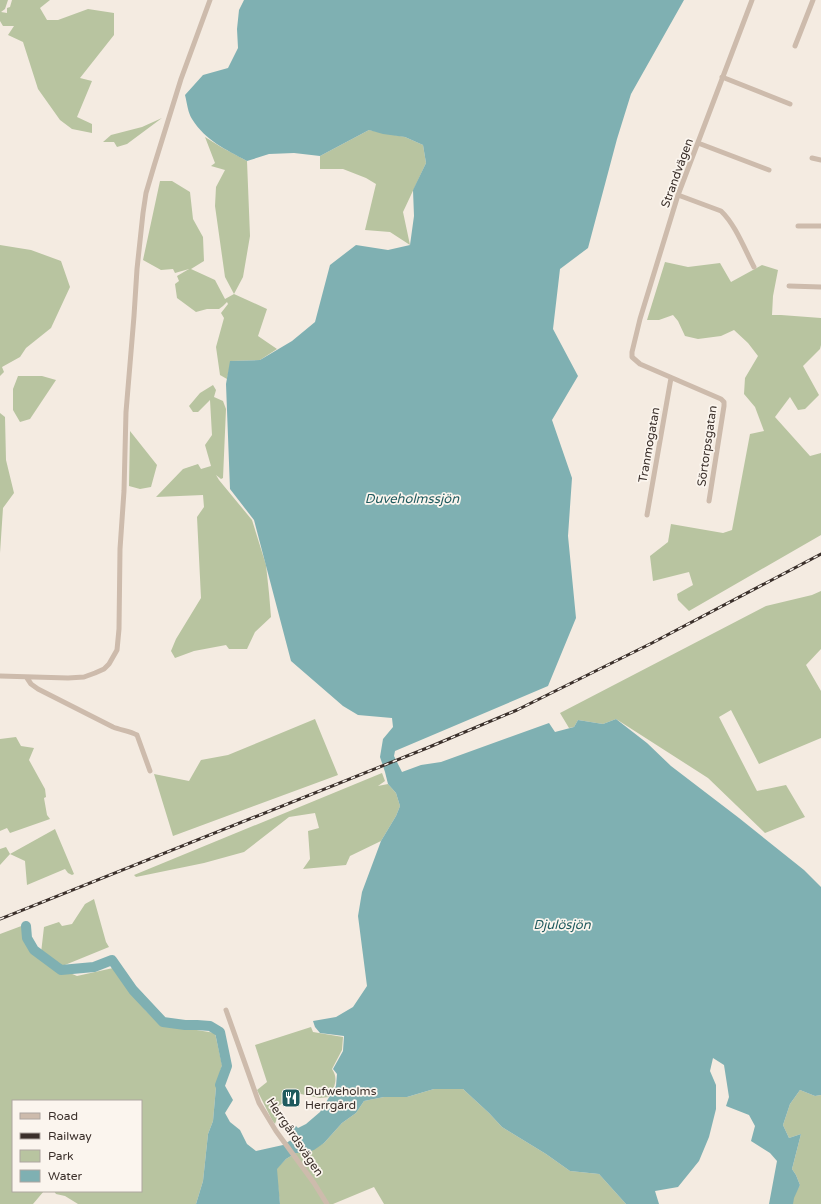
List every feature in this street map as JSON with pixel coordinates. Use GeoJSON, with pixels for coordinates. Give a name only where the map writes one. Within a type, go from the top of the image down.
{"type":"FeatureCollection","features":[{"type":"Feature","properties":{"kind":"street"},"geometry":{"type":"LineString","coordinates":[[0,676],[27,678],[84,677],[104,669],[110,664],[117,650],[119,629],[120,549],[124,491],[126,412],[132,353],[137,269],[143,213],[146,193],[156,158],[181,79],[210,0]]}},
{"type":"Feature","properties":{"kind":"street","name":"Strandvägen"},"geometry":{"type":"LineString","coordinates":[[632,357],[640,319],[678,195],[752,0]]}},
{"type":"Feature","properties":{"kind":"street"},"geometry":{"type":"LineString","coordinates":[[796,46],[813,0]]}},
{"type":"Feature","properties":{"kind":"street"},"geometry":{"type":"LineString","coordinates":[[722,78],[790,104]]}},
{"type":"Feature","properties":{"kind":"street"},"geometry":{"type":"LineString","coordinates":[[698,143],[769,170]]}},
{"type":"Feature","properties":{"kind":"street"},"geometry":{"type":"LineString","coordinates":[[812,158],[821,160]]}},
{"type":"Feature","properties":{"kind":"street"},"geometry":{"type":"LineString","coordinates":[[678,195],[721,211],[725,215],[754,267]]}},
{"type":"Feature","properties":{"kind":"street"},"geometry":{"type":"LineString","coordinates":[[798,226],[821,226]]}},
{"type":"Feature","properties":{"kind":"street"},"geometry":{"type":"LineString","coordinates":[[789,286],[821,287]]}},
{"type":"Feature","properties":{"kind":"street","name":"Sörtorpsgatan"},"geometry":{"type":"LineString","coordinates":[[632,357],[640,364],[721,399],[724,402],[709,501]]}},
{"type":"Feature","properties":{"kind":"street","name":"Tranmogatan"},"geometry":{"type":"LineString","coordinates":[[647,515],[671,378]]}},
{"type":"Feature","properties":{"kind":"street"},"geometry":{"type":"LineString","coordinates":[[27,678],[31,684],[38,689],[113,728],[137,735],[150,771]]}},
{"type":"Feature","properties":{"kind":"street","name":"Herrgårdsvägen"},"geometry":{"type":"LineString","coordinates":[[226,1010],[259,1103],[284,1143],[327,1204]]}},
{"type":"Feature","properties":{"kind":"green space"},"geometry":{"type":"Polygon","coordinates":[[[0,0],[8,0],[5,9],[1,12],[7,13],[7,8],[10,7],[12,0],[50,0],[40,8],[47,20],[58,20],[88,9],[114,13],[114,35],[80,78],[92,81],[77,117],[92,124],[92,133],[72,129],[60,120],[38,89],[23,42],[8,35],[14,26],[3,26],[0,21],[0,0]]]}},
{"type":"Feature","properties":{"kind":"green space"},"geometry":{"type":"Polygon","coordinates":[[[162,118],[127,144],[117,147],[114,142],[103,142],[111,135],[142,127],[162,118]]]}},
{"type":"Feature","properties":{"kind":"green space"},"geometry":{"type":"Polygon","coordinates":[[[369,130],[405,137],[423,145],[426,163],[403,212],[410,245],[390,232],[365,230],[376,184],[366,178],[343,169],[320,169],[320,156],[369,130]]]}},
{"type":"Feature","properties":{"kind":"green space"},"geometry":{"type":"Polygon","coordinates":[[[205,137],[247,161],[250,236],[243,277],[234,294],[225,277],[215,206],[216,187],[225,170],[211,166],[215,163],[205,137]]]}},
{"type":"Feature","properties":{"kind":"green space"},"geometry":{"type":"Polygon","coordinates":[[[160,181],[172,181],[190,192],[193,219],[203,237],[204,261],[191,269],[215,280],[225,299],[234,294],[267,309],[258,336],[277,349],[260,360],[231,361],[227,379],[220,375],[216,347],[224,318],[221,313],[228,304],[227,302],[219,309],[207,309],[196,312],[177,298],[175,284],[179,281],[177,276],[189,269],[175,273],[173,269],[161,270],[143,260],[160,181]]]}},
{"type":"Feature","properties":{"kind":"green space"},"geometry":{"type":"Polygon","coordinates":[[[0,245],[31,250],[61,261],[70,287],[51,328],[26,348],[20,357],[2,367],[4,372],[0,376],[0,245]]]}},
{"type":"Feature","properties":{"kind":"green space"},"geometry":{"type":"Polygon","coordinates":[[[665,262],[688,267],[720,263],[731,282],[762,265],[778,270],[773,296],[772,315],[821,318],[820,349],[803,366],[819,395],[805,409],[798,410],[790,397],[775,417],[810,456],[821,453],[821,535],[689,611],[678,600],[677,594],[693,585],[689,572],[653,581],[650,556],[668,542],[671,524],[723,533],[732,530],[750,434],[764,431],[755,407],[744,394],[745,378],[758,356],[748,343],[734,330],[721,336],[698,339],[685,336],[678,321],[673,315],[659,320],[647,320],[665,262]]]}},
{"type":"Feature","properties":{"kind":"green space"},"geometry":{"type":"Polygon","coordinates":[[[18,376],[42,376],[56,380],[30,419],[20,422],[13,410],[13,389],[18,376]]]}},
{"type":"Feature","properties":{"kind":"green space"},"geometry":{"type":"Polygon","coordinates":[[[213,385],[216,390],[214,397],[223,401],[226,409],[223,478],[221,479],[216,475],[252,520],[266,565],[271,617],[255,632],[247,649],[229,649],[226,645],[194,651],[175,658],[171,651],[176,639],[201,598],[197,517],[204,507],[203,495],[156,497],[183,469],[198,464],[201,469],[211,466],[205,445],[212,435],[210,400],[198,412],[193,412],[189,406],[200,393],[213,385]]]}},
{"type":"Feature","properties":{"kind":"green space"},"geometry":{"type":"Polygon","coordinates":[[[0,413],[5,417],[6,460],[14,493],[3,508],[0,553],[0,413]]]}},
{"type":"Feature","properties":{"kind":"green space"},"geometry":{"type":"Polygon","coordinates":[[[130,431],[157,465],[151,487],[140,489],[129,486],[130,431]]]}},
{"type":"Feature","properties":{"kind":"green space"},"geometry":{"type":"Polygon","coordinates":[[[821,591],[821,649],[806,665],[821,691],[821,738],[759,764],[731,710],[719,717],[757,791],[786,785],[805,817],[765,833],[708,778],[616,719],[603,724],[578,720],[574,727],[569,728],[560,713],[766,606],[812,595],[821,591]]]}},
{"type":"Feature","properties":{"kind":"green space"},"geometry":{"type":"Polygon","coordinates":[[[315,719],[338,775],[173,836],[154,774],[189,781],[201,760],[228,755],[315,719]]]}},
{"type":"Feature","properties":{"kind":"green space"},"geometry":{"type":"Polygon","coordinates":[[[16,737],[21,746],[34,748],[29,760],[45,789],[46,797],[44,798],[47,815],[50,819],[10,833],[7,828],[0,831],[0,739],[16,737]]]}},
{"type":"Feature","properties":{"kind":"green space"},"geometry":{"type":"Polygon","coordinates":[[[382,773],[385,781],[378,786],[388,784],[396,793],[400,806],[396,816],[381,841],[350,856],[346,865],[303,869],[310,859],[308,831],[319,828],[315,813],[289,817],[244,852],[204,863],[136,877],[134,875],[382,773]]]}},
{"type":"Feature","properties":{"kind":"green space"},"geometry":{"type":"Polygon","coordinates":[[[55,829],[74,874],[72,875],[68,873],[65,869],[27,885],[25,861],[10,854],[55,829]]]}},
{"type":"Feature","properties":{"kind":"green space"},"geometry":{"type":"Polygon","coordinates":[[[6,847],[10,854],[0,865],[0,849],[6,847]]]}},
{"type":"Feature","properties":{"kind":"green space"},"geometry":{"type":"Polygon","coordinates":[[[94,899],[106,942],[109,947],[60,967],[41,953],[44,927],[59,922],[62,926],[72,924],[85,904],[94,899]]]}},
{"type":"Feature","properties":{"kind":"green space"},"geometry":{"type":"Polygon","coordinates":[[[24,925],[28,944],[38,955],[58,968],[77,976],[113,968],[146,1011],[160,1024],[215,1033],[222,1065],[216,1087],[213,1121],[208,1134],[203,1181],[196,1204],[78,1204],[55,1192],[142,1192],[142,1100],[12,1100],[12,1192],[43,1192],[33,1204],[0,1204],[0,934],[24,925]]]}},
{"type":"Feature","properties":{"kind":"green space"},"geometry":{"type":"Polygon","coordinates":[[[311,1027],[313,1032],[343,1037],[342,1050],[332,1069],[335,1076],[334,1087],[329,1097],[320,1098],[296,1093],[272,1109],[273,1113],[278,1115],[275,1124],[257,1090],[267,1082],[255,1045],[311,1027]]]}},
{"type":"Feature","properties":{"kind":"green space"},"geometry":{"type":"Polygon","coordinates":[[[434,1089],[463,1089],[502,1127],[546,1154],[570,1171],[599,1174],[626,1204],[384,1204],[374,1187],[333,1204],[280,1204],[276,1169],[286,1159],[296,1153],[305,1153],[324,1143],[342,1123],[356,1113],[364,1101],[384,1097],[407,1097],[434,1089]]]}},
{"type":"Feature","properties":{"kind":"green space"},"geometry":{"type":"Polygon","coordinates":[[[800,1090],[815,1096],[821,1095],[821,1204],[793,1204],[793,1198],[800,1185],[792,1169],[801,1134],[789,1138],[783,1125],[790,1104],[800,1090]]]}},
{"type":"Feature","properties":{"kind":"water"},"geometry":{"type":"Polygon","coordinates":[[[244,0],[684,0],[631,94],[617,139],[588,248],[560,269],[553,329],[578,376],[552,420],[572,478],[568,536],[576,618],[548,686],[395,751],[394,756],[402,772],[421,765],[441,762],[549,723],[555,732],[574,727],[578,720],[603,724],[616,719],[647,743],[671,766],[804,870],[821,887],[821,1095],[815,1096],[800,1090],[790,1104],[783,1125],[789,1138],[801,1134],[792,1169],[800,1185],[793,1204],[769,1204],[777,1161],[770,1153],[751,1141],[755,1126],[749,1115],[726,1106],[729,1097],[724,1065],[713,1058],[710,1071],[716,1085],[716,1109],[709,1137],[699,1161],[678,1187],[655,1191],[659,1204],[626,1204],[599,1174],[570,1171],[546,1154],[502,1127],[463,1089],[434,1089],[407,1097],[384,1097],[364,1101],[356,1113],[342,1123],[324,1143],[314,1150],[304,1153],[296,1153],[286,1159],[277,1169],[280,1204],[196,1204],[203,1181],[208,1134],[213,1121],[216,1087],[224,1084],[233,1100],[225,1113],[230,1122],[240,1130],[247,1144],[256,1151],[283,1145],[291,1140],[291,1131],[296,1126],[298,1128],[306,1124],[320,1112],[336,1086],[337,1074],[333,1069],[343,1051],[344,1036],[320,1033],[315,1027],[313,1021],[336,1017],[353,1007],[367,986],[358,916],[362,892],[381,841],[396,816],[400,806],[396,793],[388,784],[380,757],[383,739],[393,727],[392,718],[358,715],[343,706],[291,661],[254,520],[230,489],[226,384],[230,361],[260,360],[292,341],[315,322],[330,265],[356,245],[388,250],[410,245],[414,216],[413,190],[426,163],[423,145],[405,137],[383,134],[369,130],[320,156],[294,153],[269,154],[247,161],[216,144],[203,133],[191,117],[185,95],[203,75],[228,68],[238,48],[237,29],[239,10],[244,0]]]}},
{"type":"Feature","properties":{"kind":"waterway"},"geometry":{"type":"LineString","coordinates":[[26,926],[27,938],[34,950],[61,970],[94,967],[112,960],[133,990],[163,1022],[210,1026],[220,1032],[227,1066],[220,1085]]}},
{"type":"Feature","properties":{"kind":"railway"},"geometry":{"type":"LineString","coordinates":[[0,919],[427,748],[517,710],[652,643],[821,554]]}},
{"type":"Feature","properties":{"kind":"place","name":"Dufweholms Herrgård"},"geometry":{"type":"Point","coordinates":[291,1098]}},
{"type":"Feature","properties":{"kind":"water label","name":"Duveholmssjön"},"geometry":{"type":"Point","coordinates":[412,498]}},
{"type":"Feature","properties":{"kind":"water label","name":"Djulösjön"},"geometry":{"type":"Point","coordinates":[562,924]}}]}
